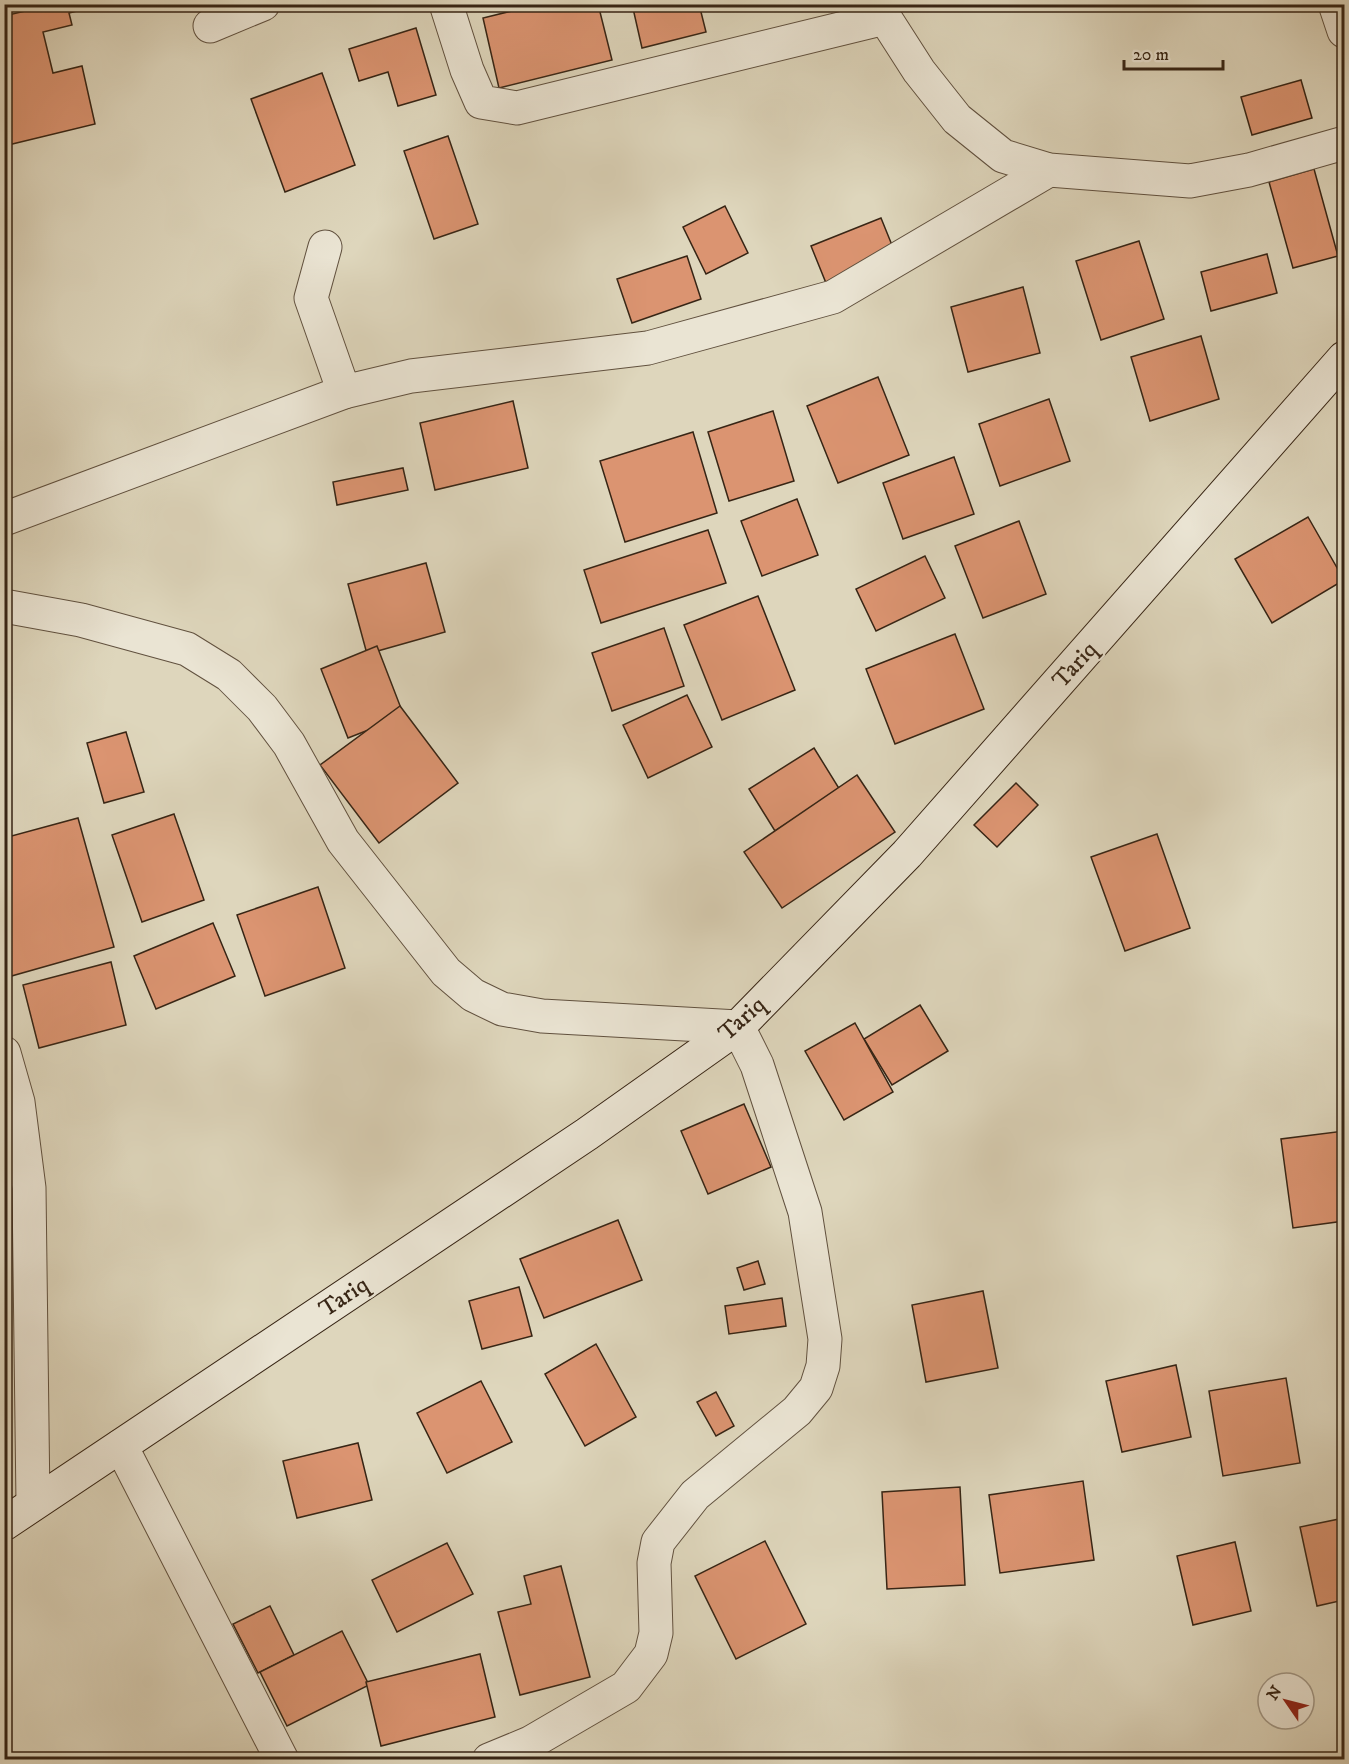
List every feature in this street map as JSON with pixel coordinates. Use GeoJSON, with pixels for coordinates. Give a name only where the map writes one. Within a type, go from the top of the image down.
{"type":"FeatureCollection","features":[{"type":"Feature","properties":{"kind":"street"},"geometry":{"type":"LineString","coordinates":[[210,26],[263,4]]}},
{"type":"Feature","properties":{"kind":"street"},"geometry":{"type":"LineString","coordinates":[[446,4],[467,70],[481,102],[517,108],[882,11],[919,71],[957,119],[1003,156],[1049,170],[1190,181],[1249,170],[1344,143]]}},
{"type":"Feature","properties":{"kind":"street"},"geometry":{"type":"LineString","coordinates":[[1335,4],[1344,31]]}},
{"type":"Feature","properties":{"kind":"street"},"geometry":{"type":"LineString","coordinates":[[4,519],[344,392],[411,376],[648,348],[833,297],[1049,170]]}},
{"type":"Feature","properties":{"kind":"street"},"geometry":{"type":"LineString","coordinates":[[325,247],[311,298],[344,392]]}},
{"type":"Feature","properties":{"kind":"street","name":"Tariq"},"geometry":{"type":"LineString","coordinates":[[4,1524],[587,1134],[738,1027],[907,854],[1339,375]]}},
{"type":"Feature","properties":{"kind":"street"},"geometry":{"type":"LineString","coordinates":[[4,606],[81,620],[187,649],[229,675],[262,708],[289,744],[343,841],[446,972],[473,995],[502,1009],[542,1016],[738,1027],[757,1065],[805,1212],[825,1339],[823,1366],[816,1388],[797,1411],[695,1496],[658,1542],[654,1563],[656,1633],[651,1654],[638,1674],[626,1687],[530,1743],[489,1760]]}},
{"type":"Feature","properties":{"kind":"street"},"geometry":{"type":"LineString","coordinates":[[4,1053],[18,1102],[29,1188],[33,1503]]}},
{"type":"Feature","properties":{"kind":"street"},"geometry":{"type":"LineString","coordinates":[[121,1446],[282,1760]]}},
{"type":"Feature","properties":{"kind":"building"},"geometry":{"type":"Polygon","coordinates":[[[33,4],[105,4],[69,13],[72,25],[43,32],[53,73],[82,66],[95,124],[4,146],[4,16],[34,9],[33,4]]]}},
{"type":"Feature","properties":{"kind":"building"},"geometry":{"type":"Polygon","coordinates":[[[540,4],[598,4],[612,60],[499,88],[483,18],[540,4]]]}},
{"type":"Feature","properties":{"kind":"building"},"geometry":{"type":"Polygon","coordinates":[[[632,4],[699,4],[706,32],[642,48],[632,4]]]}},
{"type":"Feature","properties":{"kind":"building"},"geometry":{"type":"Polygon","coordinates":[[[416,28],[436,95],[398,106],[388,72],[359,81],[349,49],[416,28]]]}},
{"type":"Feature","properties":{"kind":"building"},"geometry":{"type":"Polygon","coordinates":[[[322,73],[355,165],[285,192],[251,99],[322,73]]]}},
{"type":"Feature","properties":{"kind":"building"},"geometry":{"type":"Polygon","coordinates":[[[1301,80],[1312,118],[1252,135],[1241,97],[1301,80]]]}},
{"type":"Feature","properties":{"kind":"building"},"geometry":{"type":"Polygon","coordinates":[[[448,136],[478,224],[434,239],[404,151],[448,136]]]}},
{"type":"Feature","properties":{"kind":"building"},"geometry":{"type":"Polygon","coordinates":[[[1314,169],[1338,256],[1293,268],[1269,182],[1314,169]]]}},
{"type":"Feature","properties":{"kind":"building"},"geometry":{"type":"Polygon","coordinates":[[[725,206],[748,253],[706,274],[683,227],[725,206]]]}},
{"type":"Feature","properties":{"kind":"building"},"geometry":{"type":"Polygon","coordinates":[[[881,218],[896,255],[826,283],[811,246],[881,218]]]}},
{"type":"Feature","properties":{"kind":"building"},"geometry":{"type":"Polygon","coordinates":[[[1139,241],[1164,319],[1101,340],[1076,261],[1139,241]]]}},
{"type":"Feature","properties":{"kind":"building"},"geometry":{"type":"Polygon","coordinates":[[[1267,254],[1277,293],[1211,311],[1201,272],[1267,254]]]}},
{"type":"Feature","properties":{"kind":"building"},"geometry":{"type":"Polygon","coordinates":[[[687,256],[701,299],[632,323],[617,279],[687,256]]]}},
{"type":"Feature","properties":{"kind":"building"},"geometry":{"type":"Polygon","coordinates":[[[1023,287],[1040,353],[968,372],[951,307],[1023,287]]]}},
{"type":"Feature","properties":{"kind":"building"},"geometry":{"type":"Polygon","coordinates":[[[1201,336],[1219,399],[1150,421],[1131,357],[1201,336]]]}},
{"type":"Feature","properties":{"kind":"building"},"geometry":{"type":"Polygon","coordinates":[[[878,377],[909,455],[838,483],[807,406],[878,377]]]}},
{"type":"Feature","properties":{"kind":"building"},"geometry":{"type":"Polygon","coordinates":[[[1049,399],[1070,461],[1000,486],[979,424],[1049,399]]]}},
{"type":"Feature","properties":{"kind":"building"},"geometry":{"type":"Polygon","coordinates":[[[513,401],[528,468],[435,490],[420,423],[513,401]]]}},
{"type":"Feature","properties":{"kind":"building"},"geometry":{"type":"Polygon","coordinates":[[[773,411],[794,481],[729,501],[708,432],[773,411]]]}},
{"type":"Feature","properties":{"kind":"building"},"geometry":{"type":"Polygon","coordinates":[[[693,432],[717,513],[625,542],[600,461],[693,432]]]}},
{"type":"Feature","properties":{"kind":"building"},"geometry":{"type":"Polygon","coordinates":[[[954,457],[974,514],[903,539],[883,483],[954,457]]]}},
{"type":"Feature","properties":{"kind":"building"},"geometry":{"type":"Polygon","coordinates":[[[403,468],[408,490],[337,505],[333,482],[403,468]]]}},
{"type":"Feature","properties":{"kind":"building"},"geometry":{"type":"Polygon","coordinates":[[[797,499],[818,555],[762,576],[741,521],[797,499]]]}},
{"type":"Feature","properties":{"kind":"building"},"geometry":{"type":"Polygon","coordinates":[[[1308,517],[1344,580],[1272,623],[1235,559],[1308,517]]]}},
{"type":"Feature","properties":{"kind":"building"},"geometry":{"type":"Polygon","coordinates":[[[1019,521],[1046,594],[983,618],[955,546],[1019,521]]]}},
{"type":"Feature","properties":{"kind":"building"},"geometry":{"type":"Polygon","coordinates":[[[708,530],[726,583],[601,623],[584,570],[708,530]]]}},
{"type":"Feature","properties":{"kind":"building"},"geometry":{"type":"Polygon","coordinates":[[[925,556],[945,598],[876,631],[856,589],[925,556]]]}},
{"type":"Feature","properties":{"kind":"building"},"geometry":{"type":"Polygon","coordinates":[[[426,563],[445,632],[367,654],[348,584],[426,563]]]}},
{"type":"Feature","properties":{"kind":"building"},"geometry":{"type":"Polygon","coordinates":[[[758,596],[795,690],[722,720],[684,625],[758,596]]]}},
{"type":"Feature","properties":{"kind":"building"},"geometry":{"type":"Polygon","coordinates":[[[664,628],[684,686],[612,711],[592,653],[664,628]]]}},
{"type":"Feature","properties":{"kind":"building"},"geometry":{"type":"Polygon","coordinates":[[[955,634],[984,709],[895,744],[866,669],[955,634]]]}},
{"type":"Feature","properties":{"kind":"building"},"geometry":{"type":"Polygon","coordinates":[[[377,646],[404,716],[348,738],[321,669],[377,646]]]}},
{"type":"Feature","properties":{"kind":"building"},"geometry":{"type":"Polygon","coordinates":[[[687,695],[712,747],[648,778],[623,725],[687,695]]]}},
{"type":"Feature","properties":{"kind":"building"},"geometry":{"type":"Polygon","coordinates":[[[400,706],[458,783],[379,843],[320,765],[400,706]]]}},
{"type":"Feature","properties":{"kind":"building"},"geometry":{"type":"Polygon","coordinates":[[[126,732],[144,792],[104,803],[87,743],[126,732]]]}},
{"type":"Feature","properties":{"kind":"building"},"geometry":{"type":"Polygon","coordinates":[[[814,748],[840,790],[775,831],[749,789],[814,748]]]}},
{"type":"Feature","properties":{"kind":"building"},"geometry":{"type":"Polygon","coordinates":[[[857,775],[895,832],[782,908],[744,852],[857,775]]]}},
{"type":"Feature","properties":{"kind":"building"},"geometry":{"type":"Polygon","coordinates":[[[1016,783],[1038,805],[997,847],[974,825],[1016,783]]]}},
{"type":"Feature","properties":{"kind":"building"},"geometry":{"type":"Polygon","coordinates":[[[174,814],[204,900],[142,922],[112,835],[174,814]]]}},
{"type":"Feature","properties":{"kind":"building"},"geometry":{"type":"Polygon","coordinates":[[[78,818],[114,947],[8,977],[4,963],[4,838],[78,818]]]}},
{"type":"Feature","properties":{"kind":"building"},"geometry":{"type":"Polygon","coordinates":[[[1157,834],[1190,928],[1125,951],[1091,857],[1157,834]]]}},
{"type":"Feature","properties":{"kind":"building"},"geometry":{"type":"Polygon","coordinates":[[[318,887],[345,968],[265,996],[237,915],[318,887]]]}},
{"type":"Feature","properties":{"kind":"building"},"geometry":{"type":"Polygon","coordinates":[[[213,923],[235,976],[156,1009],[134,956],[213,923]]]}},
{"type":"Feature","properties":{"kind":"building"},"geometry":{"type":"Polygon","coordinates":[[[111,962],[126,1025],[39,1048],[23,985],[111,962]]]}},
{"type":"Feature","properties":{"kind":"building"},"geometry":{"type":"Polygon","coordinates":[[[920,1005],[948,1051],[892,1085],[864,1039],[920,1005]]]}},
{"type":"Feature","properties":{"kind":"building"},"geometry":{"type":"Polygon","coordinates":[[[855,1023],[893,1092],[844,1120],[805,1051],[855,1023]]]}},
{"type":"Feature","properties":{"kind":"building"},"geometry":{"type":"Polygon","coordinates":[[[744,1104],[771,1167],[708,1194],[681,1131],[744,1104]]]}},
{"type":"Feature","properties":{"kind":"building"},"geometry":{"type":"Polygon","coordinates":[[[1344,1131],[1344,1221],[1293,1228],[1281,1139],[1344,1131]]]}},
{"type":"Feature","properties":{"kind":"building"},"geometry":{"type":"Polygon","coordinates":[[[618,1220],[642,1280],[544,1318],[520,1259],[618,1220]]]}},
{"type":"Feature","properties":{"kind":"building"},"geometry":{"type":"Polygon","coordinates":[[[758,1261],[765,1284],[744,1290],[737,1268],[758,1261]]]}},
{"type":"Feature","properties":{"kind":"building"},"geometry":{"type":"Polygon","coordinates":[[[519,1287],[532,1336],[482,1349],[469,1301],[519,1287]]]}},
{"type":"Feature","properties":{"kind":"building"},"geometry":{"type":"Polygon","coordinates":[[[983,1291],[998,1368],[926,1382],[912,1305],[983,1291]]]}},
{"type":"Feature","properties":{"kind":"building"},"geometry":{"type":"Polygon","coordinates":[[[782,1298],[786,1326],[729,1334],[725,1306],[782,1298]]]}},
{"type":"Feature","properties":{"kind":"building"},"geometry":{"type":"Polygon","coordinates":[[[596,1344],[636,1417],[585,1446],[545,1374],[596,1344]]]}},
{"type":"Feature","properties":{"kind":"building"},"geometry":{"type":"Polygon","coordinates":[[[1176,1365],[1191,1437],[1122,1452],[1106,1381],[1176,1365]]]}},
{"type":"Feature","properties":{"kind":"building"},"geometry":{"type":"Polygon","coordinates":[[[1286,1378],[1300,1463],[1223,1476],[1209,1391],[1286,1378]]]}},
{"type":"Feature","properties":{"kind":"building"},"geometry":{"type":"Polygon","coordinates":[[[481,1381],[512,1442],[447,1473],[417,1413],[481,1381]]]}},
{"type":"Feature","properties":{"kind":"building"},"geometry":{"type":"Polygon","coordinates":[[[716,1392],[734,1426],[716,1436],[697,1402],[716,1392]]]}},
{"type":"Feature","properties":{"kind":"building"},"geometry":{"type":"Polygon","coordinates":[[[358,1443],[372,1500],[297,1518],[283,1461],[358,1443]]]}},
{"type":"Feature","properties":{"kind":"building"},"geometry":{"type":"Polygon","coordinates":[[[1083,1481],[1094,1560],[1000,1573],[989,1495],[1083,1481]]]}},
{"type":"Feature","properties":{"kind":"building"},"geometry":{"type":"Polygon","coordinates":[[[960,1487],[965,1585],[887,1589],[882,1492],[960,1487]]]}},
{"type":"Feature","properties":{"kind":"building"},"geometry":{"type":"Polygon","coordinates":[[[1344,1518],[1344,1600],[1317,1606],[1300,1527],[1344,1518]]]}},
{"type":"Feature","properties":{"kind":"building"},"geometry":{"type":"Polygon","coordinates":[[[765,1541],[806,1624],[736,1659],[695,1576],[765,1541]]]}},
{"type":"Feature","properties":{"kind":"building"},"geometry":{"type":"Polygon","coordinates":[[[1235,1542],[1251,1611],[1193,1625],[1177,1556],[1235,1542]]]}},
{"type":"Feature","properties":{"kind":"building"},"geometry":{"type":"Polygon","coordinates":[[[447,1543],[473,1594],[397,1632],[372,1580],[447,1543]]]}},
{"type":"Feature","properties":{"kind":"building"},"geometry":{"type":"Polygon","coordinates":[[[561,1566],[590,1677],[520,1695],[498,1612],[531,1604],[524,1576],[561,1566]]]}},
{"type":"Feature","properties":{"kind":"building"},"geometry":{"type":"Polygon","coordinates":[[[270,1606],[294,1655],[258,1673],[233,1624],[270,1606]]]}},
{"type":"Feature","properties":{"kind":"building"},"geometry":{"type":"Polygon","coordinates":[[[342,1631],[369,1685],[287,1726],[260,1672],[342,1631]]]}},
{"type":"Feature","properties":{"kind":"building"},"geometry":{"type":"Polygon","coordinates":[[[480,1654],[495,1717],[381,1746],[366,1682],[480,1654]]]}}]}
